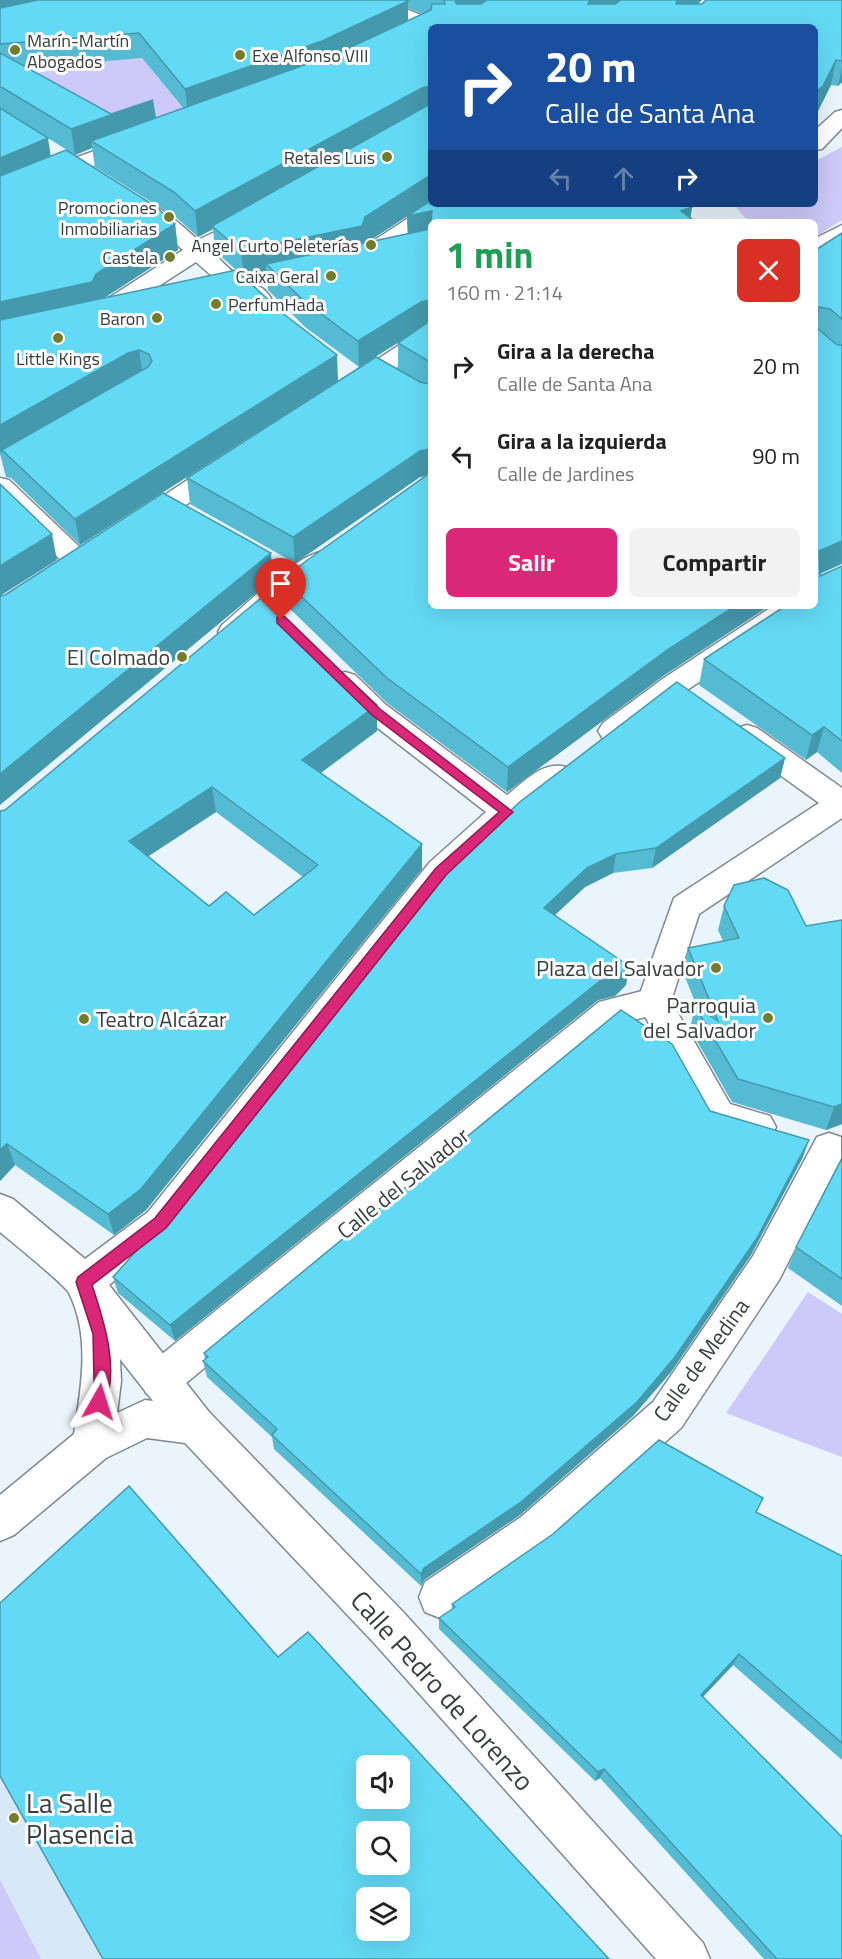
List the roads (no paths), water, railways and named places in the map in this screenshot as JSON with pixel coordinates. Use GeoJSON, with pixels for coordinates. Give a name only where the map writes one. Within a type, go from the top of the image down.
{"type":"FeatureCollection","features":[{"type":"Feature","properties":{"kind":"street"},"geometry":{"type":"LineString","coordinates":[[367,0],[428,25]]}},
{"type":"Feature","properties":{"kind":"street"},"geometry":{"type":"LineString","coordinates":[[410,35],[428,28]]}},
{"type":"Feature","properties":{"kind":"street"},"geometry":{"type":"LineString","coordinates":[[818,111],[842,116]]}},
{"type":"Feature","properties":{"kind":"street"},"geometry":{"type":"LineString","coordinates":[[818,140],[842,116]]}},
{"type":"Feature","properties":{"kind":"street"},"geometry":{"type":"LineString","coordinates":[[17,188],[72,165],[151,137]]}},
{"type":"Feature","properties":{"kind":"street"},"geometry":{"type":"LineString","coordinates":[[50,151],[92,177]]}},
{"type":"Feature","properties":{"kind":"street"},"geometry":{"type":"LineString","coordinates":[[120,195],[168,225],[197,250],[226,289]]}},
{"type":"Feature","properties":{"kind":"street"},"geometry":{"type":"LineString","coordinates":[[420,248],[347,263],[440,207]]}},
{"type":"Feature","properties":{"kind":"street"},"geometry":{"type":"LineString","coordinates":[[93,318],[197,250],[238,227]]}},
{"type":"Feature","properties":{"kind":"street"},"geometry":{"type":"LineString","coordinates":[[818,247],[842,232]]}},
{"type":"Feature","properties":{"kind":"street"},"geometry":{"type":"LineString","coordinates":[[226,289],[270,280]]}},
{"type":"Feature","properties":{"kind":"street"},"geometry":{"type":"LineString","coordinates":[[226,289],[249,289],[273,311]]}},
{"type":"Feature","properties":{"kind":"street"},"geometry":{"type":"LineString","coordinates":[[70,323],[149,306]]}},
{"type":"Feature","properties":{"kind":"street"},"geometry":{"type":"LineString","coordinates":[[330,400],[428,336]]}},
{"type":"Feature","properties":{"kind":"street"},"geometry":{"type":"LineString","coordinates":[[3,472],[89,556],[177,511],[244,456]]}},
{"type":"Feature","properties":{"kind":"street"},"geometry":{"type":"LineString","coordinates":[[210,651],[273,613],[286,572],[344,545]]}},
{"type":"Feature","properties":{"kind":"street"},"geometry":{"type":"LineString","coordinates":[[92,1444],[102,1381],[100,1334],[84,1282],[160,1223],[441,872],[507,812],[674,685],[788,609]]}},
{"type":"Feature","properties":{"kind":"street"},"geometry":{"type":"LineString","coordinates":[[325,663],[376,712],[507,812]]}},
{"type":"Feature","properties":{"kind":"street"},"geometry":{"type":"LineString","coordinates":[[674,685],[842,803],[685,907],[654,1002],[718,1115],[813,1140]]}},
{"type":"Feature","properties":{"kind":"street","name":"Calle del Salvador"},"geometry":{"type":"LineString","coordinates":[[92,1444],[160,1380],[611,1012],[654,1002]]}},
{"type":"Feature","properties":{"kind":"street","name":"Calle de Medina"},"geometry":{"type":"LineString","coordinates":[[440,1597],[535,1531],[667,1415],[766,1268],[813,1140]]}},
{"type":"Feature","properties":{"kind":"street","name":"Calle Pedro de Lorenzo"},"geometry":{"type":"LineString","coordinates":[[0,1210],[84,1282],[195,1425],[390,1629],[687,1959]]}},
{"type":"Feature","properties":{"kind":"street"},"geometry":{"type":"LineString","coordinates":[[0,1521],[92,1444],[145,1419],[195,1425]]}},
{"type":"Feature","properties":{"kind":"place","name":"Marín-Martín Abogados"},"geometry":{"type":"Point","coordinates":[15,50]}},
{"type":"Feature","properties":{"kind":"place","name":"Exe Alfonso VIII"},"geometry":{"type":"Point","coordinates":[240,55]}},
{"type":"Feature","properties":{"kind":"place","name":"Retales Luis"},"geometry":{"type":"Point","coordinates":[387,157]}},
{"type":"Feature","properties":{"kind":"place","name":"Promociones Inmobiliarias"},"geometry":{"type":"Point","coordinates":[169,217]}},
{"type":"Feature","properties":{"kind":"place","name":"Angel Curto Peleterías"},"geometry":{"type":"Point","coordinates":[371,245]}},
{"type":"Feature","properties":{"kind":"place","name":"Castela"},"geometry":{"type":"Point","coordinates":[170,257]}},
{"type":"Feature","properties":{"kind":"place","name":"Caixa Geral"},"geometry":{"type":"Point","coordinates":[331,276]}},
{"type":"Feature","properties":{"kind":"place","name":"PerfumHada"},"geometry":{"type":"Point","coordinates":[216,304]}},
{"type":"Feature","properties":{"kind":"place","name":"Baron"},"geometry":{"type":"Point","coordinates":[157,318]}},
{"type":"Feature","properties":{"kind":"place","name":"Little Kings"},"geometry":{"type":"Point","coordinates":[58,338]}},
{"type":"Feature","properties":{"kind":"place","name":"El Colmado"},"geometry":{"type":"Point","coordinates":[182,657]}},
{"type":"Feature","properties":{"kind":"place","name":"Plaza del Salvador"},"geometry":{"type":"Point","coordinates":[716,968]}},
{"type":"Feature","properties":{"kind":"place","name":"Parroquia del Salvador"},"geometry":{"type":"Point","coordinates":[768,1018]}},
{"type":"Feature","properties":{"kind":"place","name":"Teatro Alcázar"},"geometry":{"type":"Point","coordinates":[84,1019]}},
{"type":"Feature","properties":{"kind":"place","name":"La Salle Plasencia"},"geometry":{"type":"Point","coordinates":[14,1818]}}]}
